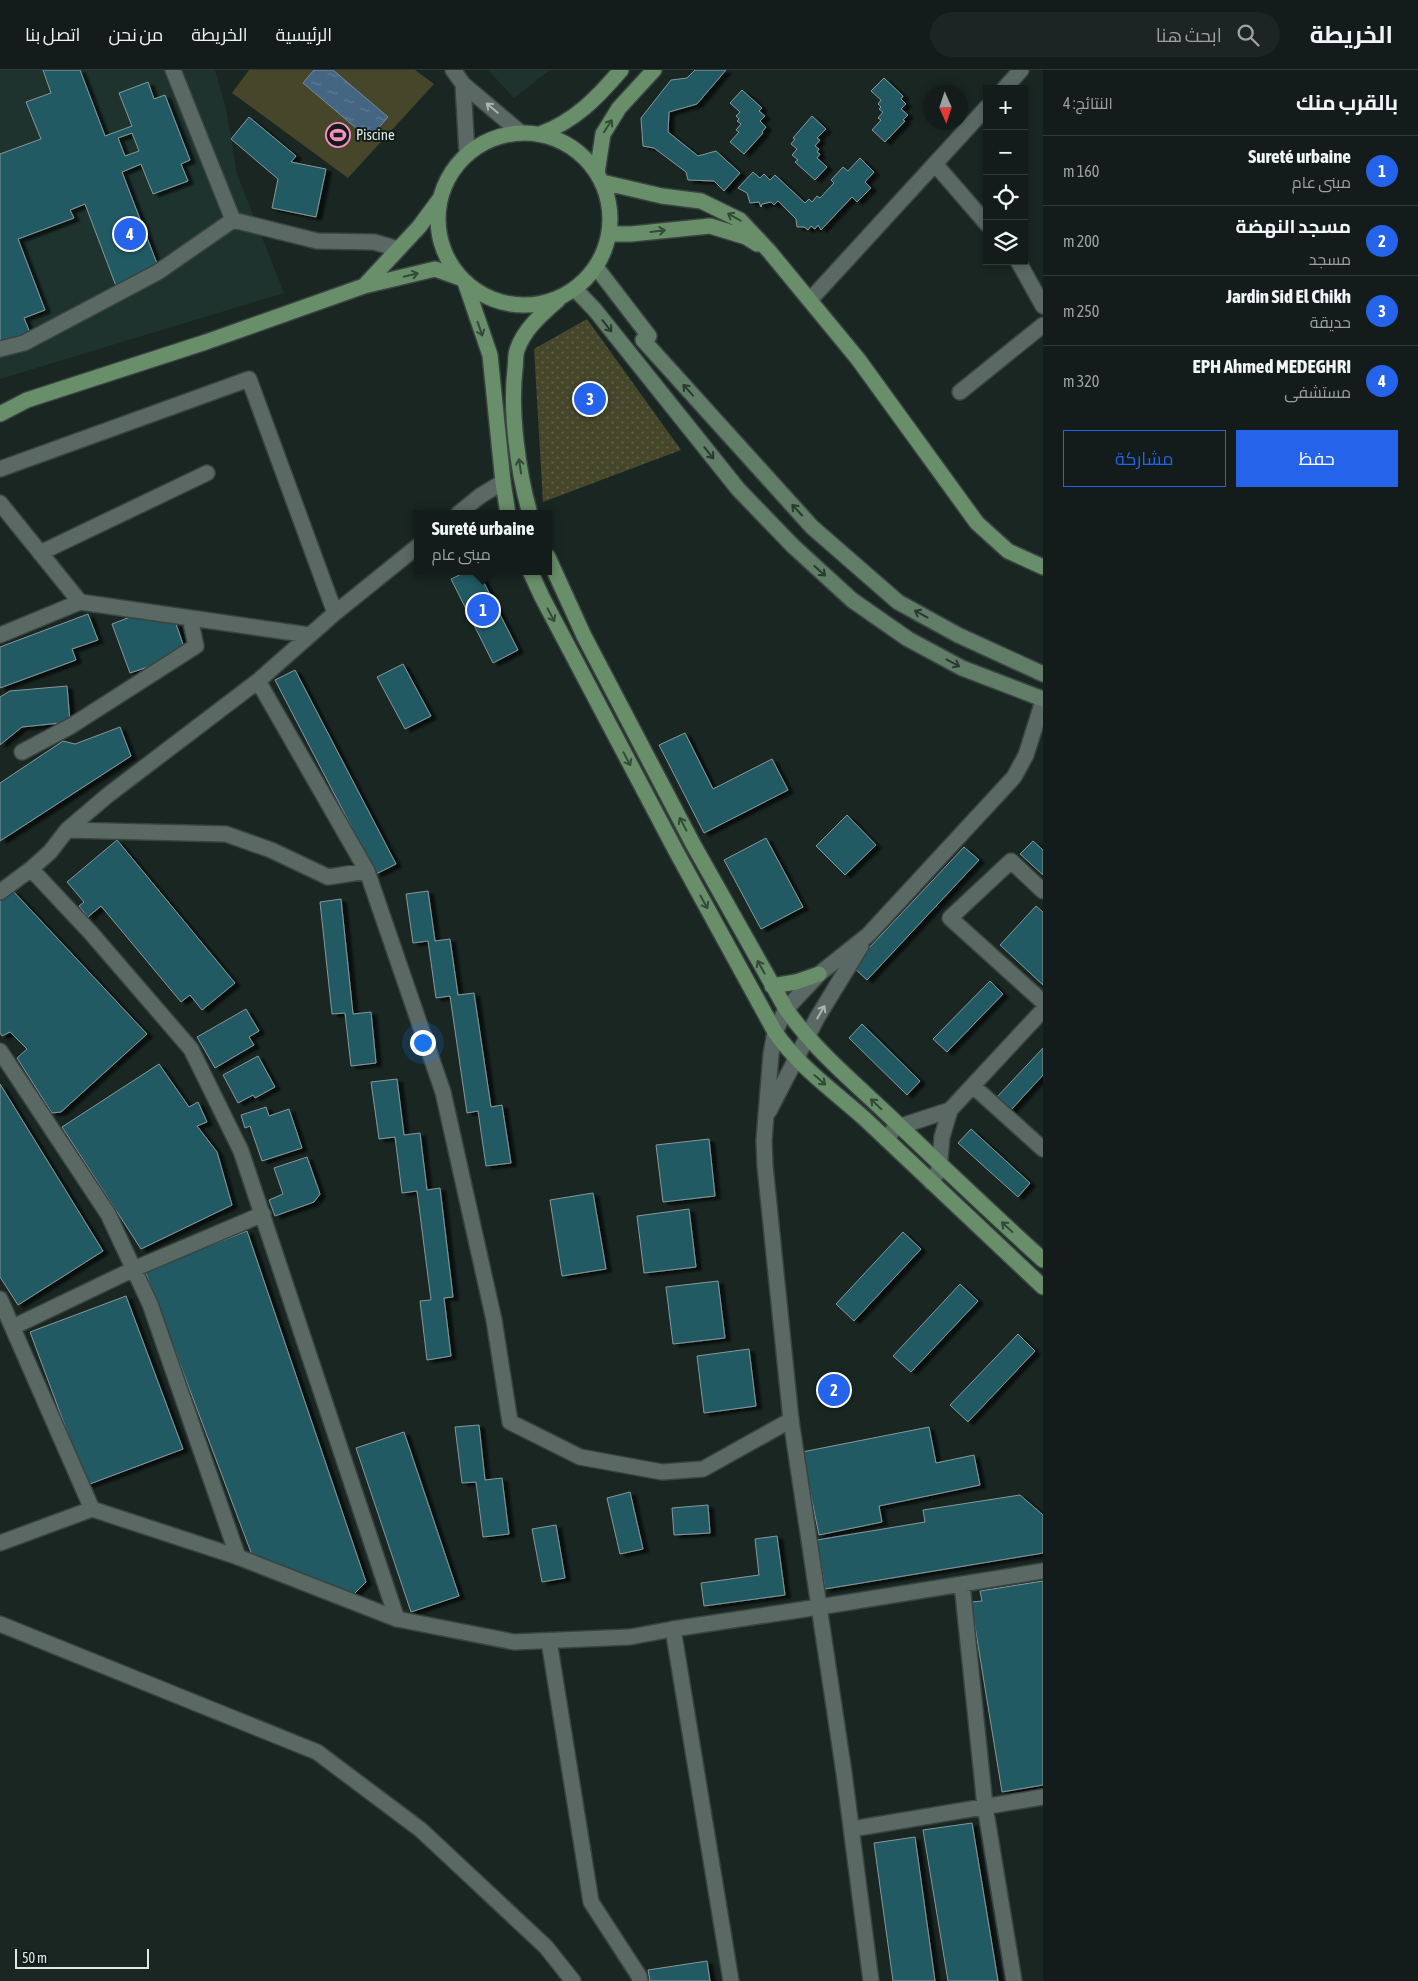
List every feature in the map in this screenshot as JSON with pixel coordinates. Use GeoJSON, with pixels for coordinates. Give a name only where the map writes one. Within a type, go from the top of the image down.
{"type":"FeatureCollection","features":[{"type":"Feature","properties":{"kind":"main road"},"geometry":{"type":"LineString","coordinates":[[540,134],[558,127],[595,100],[621,70]]}},
{"type":"Feature","properties":{"kind":"main road"},"geometry":{"type":"LineString","coordinates":[[600,177],[603,134],[619,108],[654,70]]}},
{"type":"Feature","properties":{"kind":"main road"},"geometry":{"type":"LineString","coordinates":[[364,286],[419,227],[439,200],[449,175],[466,154],[483,143],[501,136],[521,133],[540,134],[557,139],[572,147],[586,159],[600,177],[610,207],[610,234],[596,267],[569,293],[533,322],[517,350],[512,391],[519,460],[529,510]]}},
{"type":"Feature","properties":{"kind":"main road"},"geometry":{"type":"LineString","coordinates":[[600,177],[662,196],[701,201],[740,220],[769,251],[858,359],[977,523],[1008,551],[1043,567]]}},
{"type":"Feature","properties":{"kind":"main road"},"geometry":{"type":"LineString","coordinates":[[439,200],[438,228],[445,255],[462,280],[490,355],[507,510]]}},
{"type":"Feature","properties":{"kind":"main road"},"geometry":{"type":"LineString","coordinates":[[610,234],[631,234],[710,226],[746,238],[769,251]]}},
{"type":"Feature","properties":{"kind":"main road"},"geometry":{"type":"LineString","coordinates":[[596,267],[649,336],[644,340],[812,527],[898,602],[958,635],[1043,674]]}},
{"type":"Feature","properties":{"kind":"main road"},"geometry":{"type":"LineString","coordinates":[[0,414],[27,400],[206,342],[364,286],[435,270],[462,280],[486,297],[512,305],[538,304],[569,293]]}},
{"type":"Feature","properties":{"kind":"main road"},"geometry":{"type":"LineString","coordinates":[[569,293],[595,310],[738,489],[792,546],[852,600],[908,639],[962,668],[1043,700]]}},
{"type":"Feature","properties":{"kind":"main road"},"geometry":{"type":"LineString","coordinates":[[552,566],[584,636],[693,844],[786,1009],[808,1037],[939,1165],[1043,1260]]}},
{"type":"Feature","properties":{"kind":"main road"},"geometry":{"type":"LineString","coordinates":[[532,575],[677,853],[775,1032],[797,1060],[886,1139],[1043,1287]]}},
{"type":"Feature","properties":{"kind":"main road"},"geometry":{"type":"LineString","coordinates":[[568,646],[584,636]]}},
{"type":"Feature","properties":{"kind":"main road"},"geometry":{"type":"LineString","coordinates":[[677,853],[693,844]]}},
{"type":"Feature","properties":{"kind":"main road"},"geometry":{"type":"LineString","coordinates":[[772,986],[796,982],[819,974]]}},
{"type":"Feature","properties":{"kind":"street"},"geometry":{"type":"LineString","coordinates":[[173,70],[233,220]]}},
{"type":"Feature","properties":{"kind":"street"},"geometry":{"type":"LineString","coordinates":[[454,70],[463,84],[521,133]]}},
{"type":"Feature","properties":{"kind":"street"},"geometry":{"type":"LineString","coordinates":[[1008,85],[1021,70]]}},
{"type":"Feature","properties":{"kind":"street"},"geometry":{"type":"LineString","coordinates":[[463,84],[466,154]]}},
{"type":"Feature","properties":{"kind":"street"},"geometry":{"type":"LineString","coordinates":[[810,300],[983,111]]}},
{"type":"Feature","properties":{"kind":"street"},"geometry":{"type":"LineString","coordinates":[[935,164],[984,220]]}},
{"type":"Feature","properties":{"kind":"street"},"geometry":{"type":"LineString","coordinates":[[0,349],[24,343],[158,272],[233,220],[317,241],[374,242],[398,249]]}},
{"type":"Feature","properties":{"kind":"street"},"geometry":{"type":"LineString","coordinates":[[1020,265],[1043,306]]}},
{"type":"Feature","properties":{"kind":"street"},"geometry":{"type":"LineString","coordinates":[[960,392],[1043,325]]}},
{"type":"Feature","properties":{"kind":"street"},"geometry":{"type":"LineString","coordinates":[[0,469],[249,379],[335,613]]}},
{"type":"Feature","properties":{"kind":"street"},"geometry":{"type":"LineString","coordinates":[[40,553],[207,473]]}},
{"type":"Feature","properties":{"kind":"street"},"geometry":{"type":"LineString","coordinates":[[463,510],[480,496],[503,482]]}},
{"type":"Feature","properties":{"kind":"street"},"geometry":{"type":"LineString","coordinates":[[0,503],[80,602]]}},
{"type":"Feature","properties":{"kind":"street"},"geometry":{"type":"LineString","coordinates":[[0,892],[50,852],[67,830],[108,794],[258,681],[335,613],[414,549]]}},
{"type":"Feature","properties":{"kind":"street"},"geometry":{"type":"LineString","coordinates":[[0,635],[80,602],[309,635]]}},
{"type":"Feature","properties":{"kind":"street"},"geometry":{"type":"LineString","coordinates":[[22,752],[71,726],[196,646],[190,618]]}},
{"type":"Feature","properties":{"kind":"street"},"geometry":{"type":"LineString","coordinates":[[258,681],[367,871],[443,1092],[494,1320],[510,1422],[580,1457],[662,1472],[703,1470],[791,1420]]}},
{"type":"Feature","properties":{"kind":"street"},"geometry":{"type":"LineString","coordinates":[[871,1981],[852,1829],[791,1420],[765,1166],[766,1117],[771,1054],[775,1032],[786,1009],[795,998],[819,974],[868,935],[1014,777],[1026,755],[1043,700]]}},
{"type":"Feature","properties":{"kind":"street"},"geometry":{"type":"LineString","coordinates":[[67,830],[226,834],[271,850],[328,877],[367,871]]}},
{"type":"Feature","properties":{"kind":"street"},"geometry":{"type":"LineString","coordinates":[[1043,891],[1011,862],[950,918],[1043,1002]]}},
{"type":"Feature","properties":{"kind":"street"},"geometry":{"type":"LineString","coordinates":[[31,869],[91,934],[191,1049],[241,1150],[397,1619]]}},
{"type":"Feature","properties":{"kind":"street"},"geometry":{"type":"LineString","coordinates":[[766,1117],[828,999],[868,935]]}},
{"type":"Feature","properties":{"kind":"street"},"geometry":{"type":"LineString","coordinates":[[931,1182],[937,1174],[942,1137],[950,1110],[1043,1010]]}},
{"type":"Feature","properties":{"kind":"street"},"geometry":{"type":"LineString","coordinates":[[0,1051],[108,1214],[134,1269],[150,1304],[238,1557]]}},
{"type":"Feature","properties":{"kind":"street"},"geometry":{"type":"LineString","coordinates":[[972,1086],[1043,1149]]}},
{"type":"Feature","properties":{"kind":"street"},"geometry":{"type":"LineString","coordinates":[[886,1139],[891,1130],[950,1110]]}},
{"type":"Feature","properties":{"kind":"street"},"geometry":{"type":"LineString","coordinates":[[13,1327],[134,1269],[263,1214]]}},
{"type":"Feature","properties":{"kind":"street"},"geometry":{"type":"LineString","coordinates":[[0,1299],[92,1509]]}},
{"type":"Feature","properties":{"kind":"street"},"geometry":{"type":"LineString","coordinates":[[0,1543],[92,1509],[238,1557],[397,1619],[514,1642],[630,1638],[673,1629],[1043,1571]]}},
{"type":"Feature","properties":{"kind":"street"},"geometry":{"type":"LineString","coordinates":[[962,1584],[985,1806],[1014,1981]]}},
{"type":"Feature","properties":{"kind":"street"},"geometry":{"type":"LineString","coordinates":[[0,1624],[317,1752],[421,1830],[546,1947],[573,1981]]}},
{"type":"Feature","properties":{"kind":"street"},"geometry":{"type":"LineString","coordinates":[[673,1629],[731,1981]]}},
{"type":"Feature","properties":{"kind":"street"},"geometry":{"type":"LineString","coordinates":[[549,1641],[591,1902],[639,1976],[640,1981]]}},
{"type":"Feature","properties":{"kind":"street"},"geometry":{"type":"LineString","coordinates":[[852,1829],[1043,1797]]}},
{"type":"Feature","properties":{"kind":"shaded area"},"geometry":{"type":"Polygon","coordinates":[[[0,70],[215,70],[226,109],[237,174],[284,293],[0,379],[0,70]]]}},
{"type":"Feature","properties":{"kind":"shaded area","name":"Piscine"},"geometry":{"type":"Polygon","coordinates":[[[249,70],[415,70],[434,84],[348,178],[232,93],[249,70]]]}},
{"type":"Feature","properties":{"kind":"shaded area"},"geometry":{"type":"Polygon","coordinates":[[[488,70],[550,70],[514,98],[488,70]]]}},
{"type":"Feature","properties":{"kind":"shaded area"},"geometry":{"type":"Polygon","coordinates":[[[587,319],[681,450],[543,502],[534,349],[587,319]]]}},
{"type":"Feature","properties":{"kind":"water"},"geometry":{"type":"Polygon","coordinates":[[[314,70],[333,70],[388,117],[369,139],[303,83],[314,70]]]}},
{"type":"Feature","properties":{"kind":"building"},"geometry":{"type":"Polygon","coordinates":[[[43,70],[80,70],[105,136],[132,126],[119,93],[148,82],[154,99],[165,95],[190,160],[181,164],[188,181],[153,194],[141,164],[122,172],[159,269],[116,286],[85,204],[70,210],[74,218],[18,239],[45,310],[24,318],[30,333],[0,344],[0,154],[41,139],[26,102],[51,93],[43,70]],[[132,133],[118,138],[125,156],[139,151],[132,133]]]}},
{"type":"Feature","properties":{"kind":"building"},"geometry":{"type":"Polygon","coordinates":[[[695,70],[726,70],[697,104],[669,112],[668,132],[698,156],[716,151],[740,173],[724,191],[714,181],[688,180],[686,172],[654,148],[643,146],[641,118],[671,80],[687,78],[695,70]]]}},
{"type":"Feature","properties":{"kind":"building"},"geometry":{"type":"Polygon","coordinates":[[[884,78],[903,96],[901,99],[906,104],[901,109],[908,115],[903,120],[905,121],[885,142],[872,130],[881,120],[878,118],[883,112],[879,109],[881,107],[878,104],[881,100],[871,91],[884,78]]]}},
{"type":"Feature","properties":{"kind":"building"},"geometry":{"type":"Polygon","coordinates":[[[742,90],[762,108],[759,111],[765,116],[760,121],[766,127],[744,154],[730,142],[739,132],[736,130],[741,124],[737,121],[739,119],[736,116],[740,112],[730,103],[742,90]]]}},
{"type":"Feature","properties":{"kind":"building"},"geometry":{"type":"Polygon","coordinates":[[[812,116],[826,129],[817,138],[820,140],[815,146],[819,149],[817,152],[820,154],[817,158],[827,167],[815,180],[795,162],[798,160],[792,155],[797,149],[791,144],[795,139],[793,138],[812,116]]]}},
{"type":"Feature","properties":{"kind":"building"},"geometry":{"type":"Polygon","coordinates":[[[249,117],[296,156],[291,162],[326,169],[316,217],[272,208],[278,179],[231,139],[249,117]]]}},
{"type":"Feature","properties":{"kind":"building"},"geometry":{"type":"Polygon","coordinates":[[[860,158],[874,172],[865,182],[871,188],[857,202],[852,197],[821,230],[818,225],[815,229],[811,226],[808,230],[804,227],[797,227],[796,219],[778,201],[774,205],[771,202],[762,204],[761,207],[759,202],[750,203],[747,193],[738,188],[753,172],[760,178],[764,174],[770,180],[775,175],[805,203],[809,199],[812,202],[817,196],[820,198],[834,183],[831,180],[843,167],[848,171],[860,158]]]}},
{"type":"Feature","properties":{"kind":"building"},"geometry":{"type":"Polygon","coordinates":[[[460,575],[480,575],[518,650],[493,663],[451,579],[460,575]]]}},
{"type":"Feature","properties":{"kind":"building"},"geometry":{"type":"Polygon","coordinates":[[[88,614],[98,640],[72,649],[76,660],[0,688],[0,647],[88,614]]]}},
{"type":"Feature","properties":{"kind":"building"},"geometry":{"type":"Polygon","coordinates":[[[130,617],[176,624],[184,647],[151,666],[130,673],[112,624],[130,617]]]}},
{"type":"Feature","properties":{"kind":"building"},"geometry":{"type":"Polygon","coordinates":[[[403,664],[431,716],[405,729],[377,677],[403,664]]]}},
{"type":"Feature","properties":{"kind":"building"},"geometry":{"type":"Polygon","coordinates":[[[295,670],[396,864],[376,874],[275,680],[295,670]]]}},
{"type":"Feature","properties":{"kind":"building"},"geometry":{"type":"Polygon","coordinates":[[[67,686],[70,722],[22,727],[0,745],[0,697],[10,691],[67,686]]]}},
{"type":"Feature","properties":{"kind":"building"},"geometry":{"type":"Polygon","coordinates":[[[120,727],[131,756],[0,841],[0,783],[63,741],[75,744],[120,727]]]}},
{"type":"Feature","properties":{"kind":"building"},"geometry":{"type":"Polygon","coordinates":[[[685,733],[713,789],[772,759],[788,790],[704,833],[659,745],[685,733]]]}},
{"type":"Feature","properties":{"kind":"building"},"geometry":{"type":"Polygon","coordinates":[[[847,815],[876,845],[845,875],[816,846],[847,815]]]}},
{"type":"Feature","properties":{"kind":"building"},"geometry":{"type":"Polygon","coordinates":[[[766,838],[803,907],[761,929],[724,860],[766,838]]]}},
{"type":"Feature","properties":{"kind":"building"},"geometry":{"type":"Polygon","coordinates":[[[117,840],[235,983],[202,1010],[190,995],[181,1002],[101,906],[88,917],[79,906],[84,902],[67,882],[117,840]]]}},
{"type":"Feature","properties":{"kind":"building"},"geometry":{"type":"Polygon","coordinates":[[[1033,841],[1043,850],[1043,875],[1020,854],[1033,841]]]}},
{"type":"Feature","properties":{"kind":"building"},"geometry":{"type":"Polygon","coordinates":[[[964,847],[979,860],[867,980],[852,966],[964,847]]]}},
{"type":"Feature","properties":{"kind":"building"},"geometry":{"type":"Polygon","coordinates":[[[13,891],[147,1034],[61,1112],[52,1113],[17,1058],[27,1049],[10,1032],[2,1036],[0,1033],[0,901],[13,891]]]}},
{"type":"Feature","properties":{"kind":"building"},"geometry":{"type":"Polygon","coordinates":[[[428,891],[435,941],[450,939],[458,995],[474,993],[491,1107],[502,1105],[511,1163],[486,1166],[478,1111],[467,1113],[450,996],[436,998],[428,941],[413,943],[406,894],[428,891]]]}},
{"type":"Feature","properties":{"kind":"building"},"geometry":{"type":"Polygon","coordinates":[[[341,899],[353,1014],[371,1012],[376,1063],[351,1066],[345,1013],[332,1014],[320,902],[341,899]]]}},
{"type":"Feature","properties":{"kind":"building"},"geometry":{"type":"Polygon","coordinates":[[[1036,906],[1043,912],[1043,985],[1000,945],[1036,906]]]}},
{"type":"Feature","properties":{"kind":"building"},"geometry":{"type":"Polygon","coordinates":[[[990,981],[1003,994],[947,1052],[933,1039],[990,981]]]}},
{"type":"Feature","properties":{"kind":"building"},"geometry":{"type":"Polygon","coordinates":[[[246,1009],[259,1031],[249,1037],[254,1045],[215,1068],[197,1037],[246,1009]]]}},
{"type":"Feature","properties":{"kind":"building"},"geometry":{"type":"Polygon","coordinates":[[[862,1024],[920,1081],[907,1095],[849,1038],[862,1024]]]}},
{"type":"Feature","properties":{"kind":"building"},"geometry":{"type":"Polygon","coordinates":[[[1043,1048],[1043,1075],[1010,1111],[996,1098],[1043,1048]]]}},
{"type":"Feature","properties":{"kind":"building"},"geometry":{"type":"Polygon","coordinates":[[[258,1056],[275,1087],[255,1098],[253,1095],[238,1103],[223,1075],[258,1056]]]}},
{"type":"Feature","properties":{"kind":"building"},"geometry":{"type":"Polygon","coordinates":[[[159,1064],[189,1107],[198,1102],[207,1122],[197,1126],[217,1152],[232,1205],[141,1249],[62,1127],[159,1064]]]}},
{"type":"Feature","properties":{"kind":"building"},"geometry":{"type":"Polygon","coordinates":[[[397,1079],[404,1135],[420,1133],[427,1190],[440,1188],[453,1297],[444,1298],[451,1356],[427,1360],[420,1301],[431,1300],[417,1191],[402,1193],[395,1137],[379,1139],[371,1082],[397,1079]]]}},
{"type":"Feature","properties":{"kind":"building"},"geometry":{"type":"Polygon","coordinates":[[[0,1084],[103,1251],[18,1305],[0,1277],[0,1084]]]}},
{"type":"Feature","properties":{"kind":"building"},"geometry":{"type":"Polygon","coordinates":[[[266,1107],[269,1116],[289,1109],[302,1148],[262,1161],[250,1126],[245,1128],[241,1115],[266,1107]]]}},
{"type":"Feature","properties":{"kind":"building"},"geometry":{"type":"Polygon","coordinates":[[[971,1129],[1030,1183],[1018,1197],[958,1143],[971,1129]]]}},
{"type":"Feature","properties":{"kind":"building"},"geometry":{"type":"Polygon","coordinates":[[[709,1139],[715,1196],[663,1202],[656,1145],[709,1139]]]}},
{"type":"Feature","properties":{"kind":"building"},"geometry":{"type":"Polygon","coordinates":[[[307,1157],[320,1194],[314,1202],[275,1216],[269,1200],[283,1194],[274,1168],[307,1157]]]}},
{"type":"Feature","properties":{"kind":"building"},"geometry":{"type":"Polygon","coordinates":[[[593,1193],[606,1269],[562,1276],[550,1200],[593,1193]]]}},
{"type":"Feature","properties":{"kind":"building"},"geometry":{"type":"Polygon","coordinates":[[[689,1209],[696,1267],[644,1273],[637,1216],[689,1209]]]}},
{"type":"Feature","properties":{"kind":"building"},"geometry":{"type":"Polygon","coordinates":[[[247,1231],[366,1582],[354,1594],[252,1555],[145,1271],[247,1231]]]}},
{"type":"Feature","properties":{"kind":"building"},"geometry":{"type":"Polygon","coordinates":[[[903,1232],[921,1249],[854,1321],[836,1304],[903,1232]]]}},
{"type":"Feature","properties":{"kind":"building"},"geometry":{"type":"Polygon","coordinates":[[[718,1281],[725,1338],[673,1344],[666,1287],[718,1281]]]}},
{"type":"Feature","properties":{"kind":"building"},"geometry":{"type":"Polygon","coordinates":[[[960,1284],[978,1301],[911,1372],[893,1356],[960,1284]]]}},
{"type":"Feature","properties":{"kind":"building"},"geometry":{"type":"Polygon","coordinates":[[[126,1296],[183,1449],[87,1485],[30,1332],[126,1296]]]}},
{"type":"Feature","properties":{"kind":"building"},"geometry":{"type":"Polygon","coordinates":[[[1018,1334],[1035,1351],[968,1422],[950,1405],[1018,1334]]]}},
{"type":"Feature","properties":{"kind":"building"},"geometry":{"type":"Polygon","coordinates":[[[749,1349],[756,1406],[704,1413],[697,1356],[749,1349]]]}},
{"type":"Feature","properties":{"kind":"building"},"geometry":{"type":"Polygon","coordinates":[[[479,1425],[485,1480],[502,1478],[509,1534],[483,1537],[476,1482],[462,1483],[455,1427],[479,1425]]]}},
{"type":"Feature","properties":{"kind":"building"},"geometry":{"type":"Polygon","coordinates":[[[929,1427],[936,1463],[974,1455],[980,1485],[879,1506],[882,1522],[819,1535],[802,1452],[929,1427]]]}},
{"type":"Feature","properties":{"kind":"building"},"geometry":{"type":"Polygon","coordinates":[[[404,1432],[459,1596],[411,1612],[356,1448],[404,1432]]]}},
{"type":"Feature","properties":{"kind":"building"},"geometry":{"type":"Polygon","coordinates":[[[630,1492],[643,1549],[620,1554],[607,1498],[630,1492]]]}},
{"type":"Feature","properties":{"kind":"building"},"geometry":{"type":"Polygon","coordinates":[[[1020,1495],[1043,1515],[1043,1553],[825,1589],[817,1540],[925,1522],[923,1510],[1020,1495]]]}},
{"type":"Feature","properties":{"kind":"building"},"geometry":{"type":"Polygon","coordinates":[[[708,1505],[710,1533],[674,1535],[672,1508],[708,1505]]]}},
{"type":"Feature","properties":{"kind":"building"},"geometry":{"type":"Polygon","coordinates":[[[556,1525],[565,1578],[542,1582],[532,1529],[556,1525]]]}},
{"type":"Feature","properties":{"kind":"building"},"geometry":{"type":"Polygon","coordinates":[[[777,1536],[785,1595],[704,1606],[701,1583],[759,1575],[755,1539],[777,1536]]]}},
{"type":"Feature","properties":{"kind":"building"},"geometry":{"type":"Polygon","coordinates":[[[1043,1581],[1043,1785],[1002,1792],[971,1602],[982,1601],[980,1591],[1043,1581]]]}},
{"type":"Feature","properties":{"kind":"building"},"geometry":{"type":"Polygon","coordinates":[[[972,1823],[998,1981],[948,1981],[923,1830],[972,1823]]]}},
{"type":"Feature","properties":{"kind":"building"},"geometry":{"type":"Polygon","coordinates":[[[915,1837],[935,1981],[893,1981],[874,1843],[915,1837]]]}},
{"type":"Feature","properties":{"kind":"building"},"geometry":{"type":"Polygon","coordinates":[[[707,1961],[710,1981],[650,1981],[648,1970],[707,1961]]]}},
{"type":"Feature","properties":{"kind":"place","name":"Piscine"},"geometry":{"type":"Point","coordinates":[338,135]}},
{"type":"Feature","properties":{"kind":"place","name":"EPH Ahmed MEDEGHRI"},"geometry":{"type":"Point","coordinates":[130,234]}},
{"type":"Feature","properties":{"kind":"place","name":"Jardin Sid El Chikh"},"geometry":{"type":"Point","coordinates":[590,399]}},
{"type":"Feature","properties":{"kind":"place","name":"Sureté urbaine"},"geometry":{"type":"Point","coordinates":[483,610]}},
{"type":"Feature","properties":{"kind":"place","name":"مسجد النهضة"},"geometry":{"type":"Point","coordinates":[834,1390]}}]}
